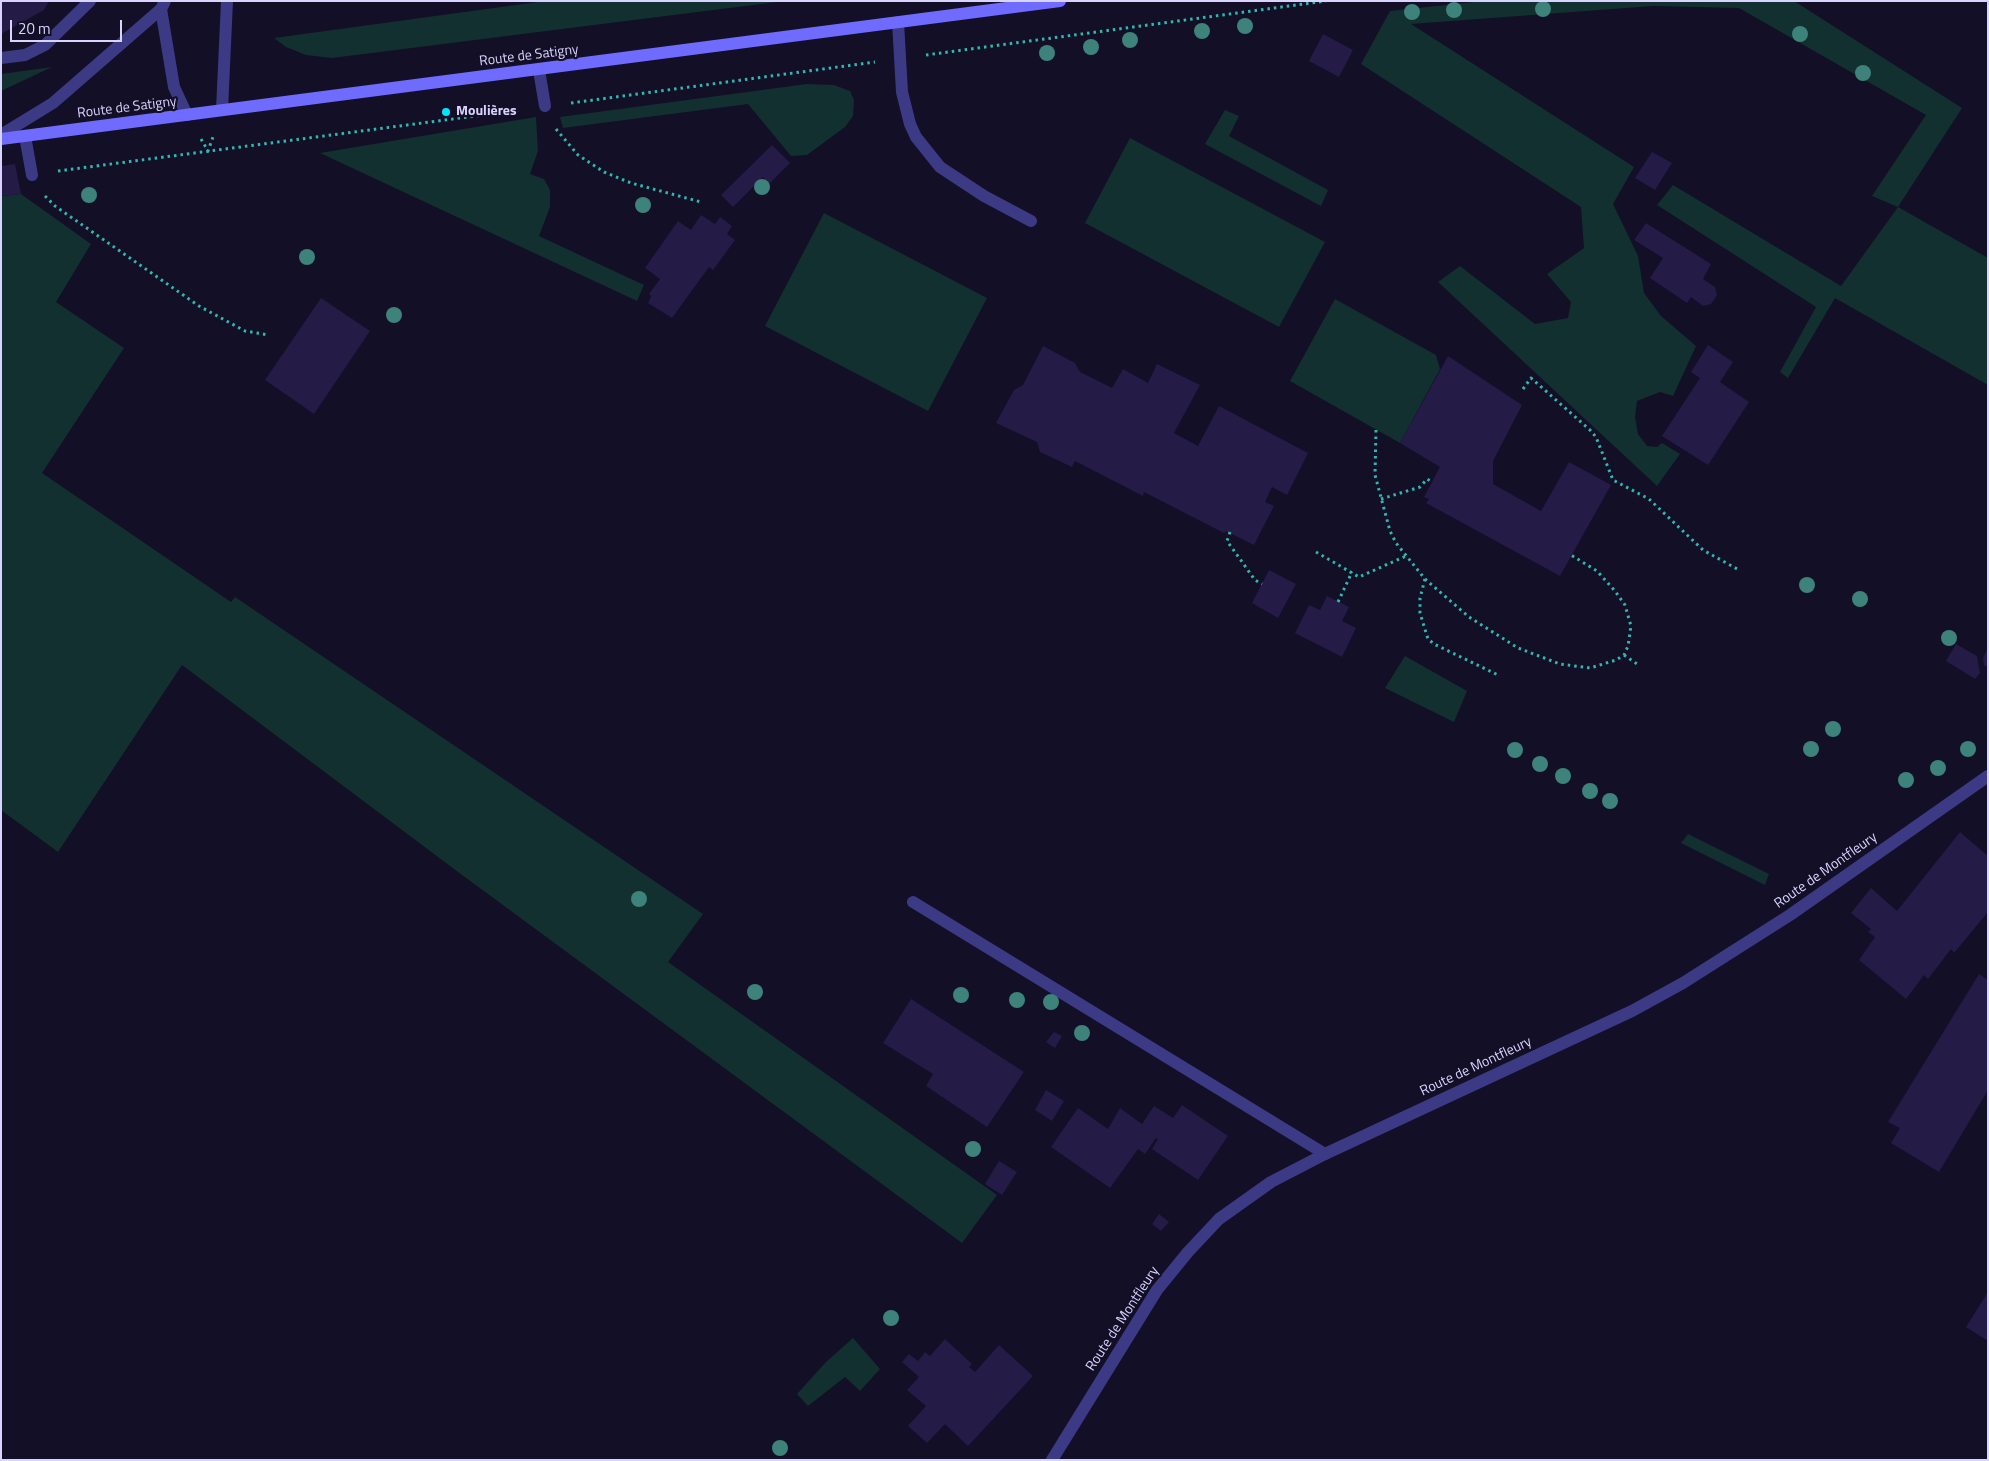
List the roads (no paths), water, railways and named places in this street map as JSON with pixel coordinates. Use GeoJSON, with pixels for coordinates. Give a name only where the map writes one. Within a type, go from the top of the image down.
{"type":"FeatureCollection","features":[{"type":"Feature","properties":{"kind":"street"},"geometry":{"type":"LineString","coordinates":[[1,58],[25,55],[45,45],[90,1]]}},
{"type":"Feature","properties":{"kind":"street"},"geometry":{"type":"LineString","coordinates":[[222,110],[227,1]]}},
{"type":"Feature","properties":{"kind":"street","name":"Route de Satigny"},"geometry":{"type":"LineString","coordinates":[[1,139],[1060,1]]}},
{"type":"Feature","properties":{"kind":"street"},"geometry":{"type":"LineString","coordinates":[[163,5],[174,87],[187,115]]}},
{"type":"Feature","properties":{"kind":"street"},"geometry":{"type":"LineString","coordinates":[[1,135],[53,103],[163,5]]}},
{"type":"Feature","properties":{"kind":"street"},"geometry":{"type":"LineString","coordinates":[[898,22],[902,92],[910,124],[926,151],[940,167],[984,196],[1031,220]]}},
{"type":"Feature","properties":{"kind":"street"},"geometry":{"type":"LineString","coordinates":[[539,70],[546,106]]}},
{"type":"Feature","properties":{"kind":"street"},"geometry":{"type":"LineString","coordinates":[[25,136],[32,175]]}},
{"type":"Feature","properties":{"kind":"street","name":"Route de Montfleury"},"geometry":{"type":"LineString","coordinates":[[1052,1460],[1157,1290],[1188,1252],[1219,1219],[1271,1182],[1324,1154],[1632,1011],[1683,983],[1790,915],[1988,776]]}},
{"type":"Feature","properties":{"kind":"street"},"geometry":{"type":"LineString","coordinates":[[913,902],[1324,1154]]}},
{"type":"Feature","properties":{"kind":"place","name":"Moulières"},"geometry":{"type":"Point","coordinates":[446,112]}}]}
